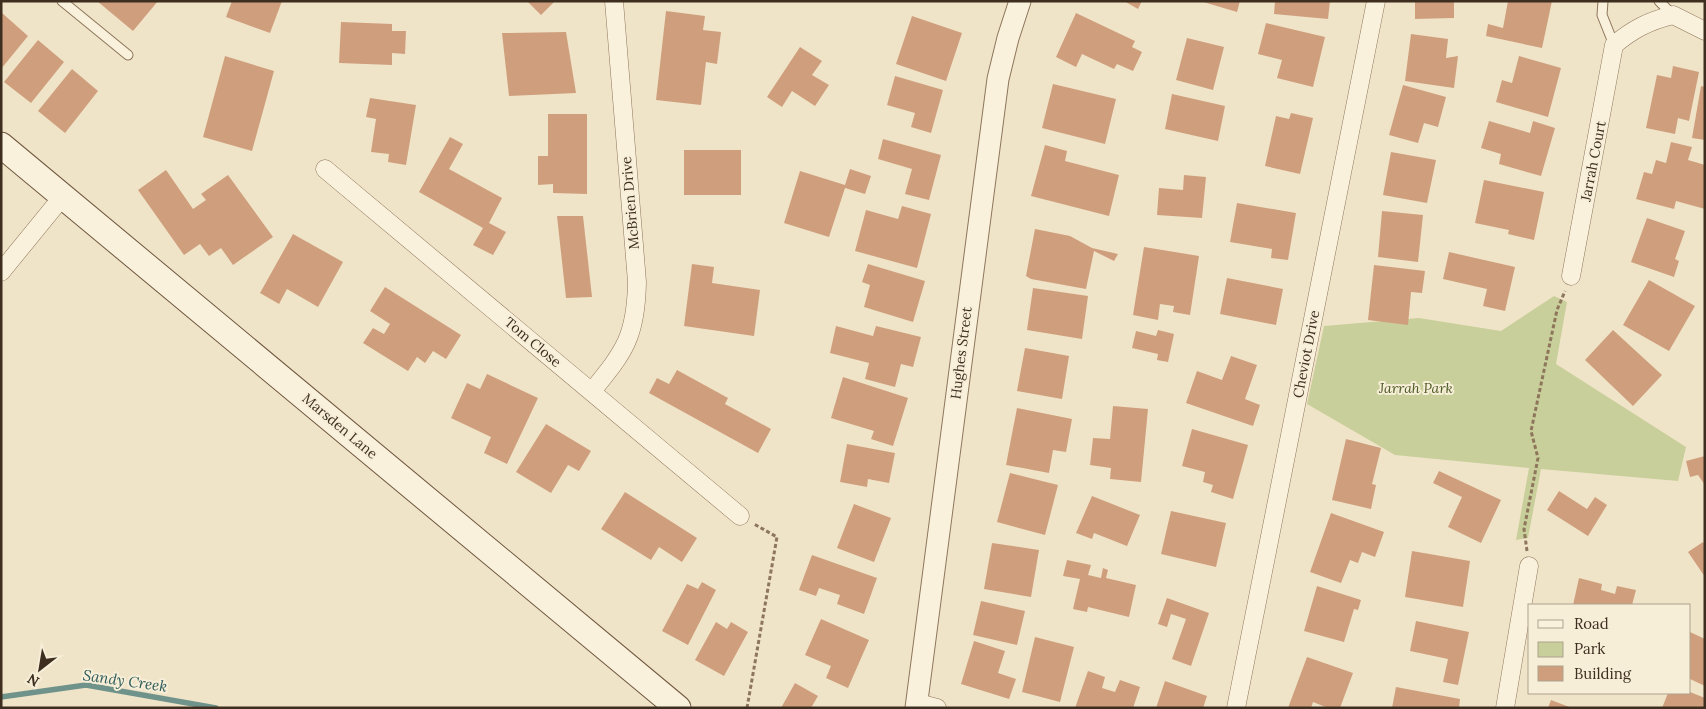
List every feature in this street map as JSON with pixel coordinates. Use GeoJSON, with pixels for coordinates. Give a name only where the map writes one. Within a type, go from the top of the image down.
{"type":"FeatureCollection","features":[{"type":"Feature","properties":{"kind":"main road","name":"Marsden Lane"},"geometry":{"type":"LineString","coordinates":[[1,145],[678,708]]}},
{"type":"Feature","properties":{"kind":"street","name":"McBrien Drive"},"geometry":{"type":"LineString","coordinates":[[592,391],[625,347],[634,327],[637,308],[637,282],[614,1]]}},
{"type":"Feature","properties":{"kind":"street","name":"Hughes Street"},"geometry":{"type":"LineString","coordinates":[[924,706],[975,245],[998,79],[1008,38],[1020,1]]}},
{"type":"Feature","properties":{"kind":"street","name":"Cheviot Drive"},"geometry":{"type":"LineString","coordinates":[[1236,708],[1376,1]]}},
{"type":"Feature","properties":{"kind":"street"},"geometry":{"type":"LineString","coordinates":[[1614,46],[1629,32],[1649,21],[1673,15],[1705,31]]}},
{"type":"Feature","properties":{"kind":"street","name":"Jarrah Court"},"geometry":{"type":"LineString","coordinates":[[1571,276],[1614,46]]}},
{"type":"Feature","properties":{"kind":"street","name":"Tom Close"},"geometry":{"type":"LineString","coordinates":[[325,169],[740,516]]}},
{"type":"Feature","properties":{"kind":"street"},"geometry":{"type":"LineString","coordinates":[[1,272],[63,196]]}},
{"type":"Feature","properties":{"kind":"street"},"geometry":{"type":"LineString","coordinates":[[1505,708],[1529,566]]}},
{"type":"Feature","properties":{"kind":"lane"},"geometry":{"type":"LineString","coordinates":[[62,1],[128,55]]}},
{"type":"Feature","properties":{"kind":"lane"},"geometry":{"type":"LineString","coordinates":[[1603,1],[1602,14],[1614,46]]}},
{"type":"Feature","properties":{"kind":"lane"},"geometry":{"type":"LineString","coordinates":[[1659,1],[1673,15]]}},
{"type":"Feature","properties":{"kind":"path"},"geometry":{"type":"LineString","coordinates":[[1529,566],[1524,529],[1538,458],[1531,430],[1557,310],[1571,276]]}},
{"type":"Feature","properties":{"kind":"path"},"geometry":{"type":"LineString","coordinates":[[740,516],[778,537],[747,708]]}},
{"type":"Feature","properties":{"kind":"green space","name":"Jarrah Park"},"geometry":{"type":"Polygon","coordinates":[[[1554,296],[1567,302],[1556,364],[1686,447],[1678,481],[1541,469],[1528,538],[1516,540],[1529,468],[1395,455],[1307,404],[1324,326],[1419,318],[1501,331],[1554,296]]]}},
{"type":"Feature","properties":{"kind":"building"},"geometry":{"type":"Polygon","coordinates":[[[97,1],[158,1],[133,31],[97,1]]]}},
{"type":"Feature","properties":{"kind":"building"},"geometry":{"type":"Polygon","coordinates":[[[232,1],[282,1],[270,33],[226,17],[232,1]]]}},
{"type":"Feature","properties":{"kind":"building"},"geometry":{"type":"Polygon","coordinates":[[[527,1],[555,1],[541,15],[527,1]]]}},
{"type":"Feature","properties":{"kind":"building"},"geometry":{"type":"Polygon","coordinates":[[[1124,1],[1142,1],[1138,9],[1124,1]]]}},
{"type":"Feature","properties":{"kind":"building"},"geometry":{"type":"Polygon","coordinates":[[[1200,1],[1240,1],[1237,12],[1200,1]]]}},
{"type":"Feature","properties":{"kind":"building"},"geometry":{"type":"Polygon","coordinates":[[[1275,1],[1330,1],[1328,19],[1274,14],[1275,1]]]}},
{"type":"Feature","properties":{"kind":"building"},"geometry":{"type":"Polygon","coordinates":[[[1415,1],[1454,1],[1454,18],[1415,19],[1415,1]]]}},
{"type":"Feature","properties":{"kind":"building"},"geometry":{"type":"Polygon","coordinates":[[[1508,1],[1552,1],[1542,48],[1486,36],[1488,24],[1503,28],[1508,1]]]}},
{"type":"Feature","properties":{"kind":"building"},"geometry":{"type":"Polygon","coordinates":[[[666,11],[705,16],[703,30],[721,32],[717,64],[706,62],[701,105],[656,100],[666,11]]]}},
{"type":"Feature","properties":{"kind":"building"},"geometry":{"type":"Polygon","coordinates":[[[1076,13],[1135,41],[1132,47],[1142,52],[1133,71],[1117,64],[1114,69],[1082,54],[1076,67],[1056,57],[1076,13]]]}},
{"type":"Feature","properties":{"kind":"building"},"geometry":{"type":"Polygon","coordinates":[[[1,14],[28,36],[1,69],[1,14]]]}},
{"type":"Feature","properties":{"kind":"building"},"geometry":{"type":"Polygon","coordinates":[[[912,16],[962,33],[946,81],[896,64],[912,16]]]}},
{"type":"Feature","properties":{"kind":"building"},"geometry":{"type":"Polygon","coordinates":[[[341,22],[392,24],[392,31],[406,31],[405,54],[392,53],[392,65],[339,63],[341,22]]]}},
{"type":"Feature","properties":{"kind":"building"},"geometry":{"type":"Polygon","coordinates":[[[1266,23],[1325,37],[1313,87],[1277,78],[1282,60],[1258,54],[1266,23]]]}},
{"type":"Feature","properties":{"kind":"building"},"geometry":{"type":"Polygon","coordinates":[[[566,32],[576,93],[509,96],[502,33],[566,32]]]}},
{"type":"Feature","properties":{"kind":"building"},"geometry":{"type":"Polygon","coordinates":[[[1411,34],[1448,39],[1446,58],[1458,56],[1454,88],[1405,81],[1411,34]]]}},
{"type":"Feature","properties":{"kind":"building"},"geometry":{"type":"Polygon","coordinates":[[[1187,38],[1224,47],[1213,90],[1176,80],[1187,38]]]}},
{"type":"Feature","properties":{"kind":"building"},"geometry":{"type":"Polygon","coordinates":[[[38,40],[64,62],[31,103],[4,82],[38,40]]]}},
{"type":"Feature","properties":{"kind":"building"},"geometry":{"type":"Polygon","coordinates":[[[800,47],[822,61],[812,75],[829,85],[815,106],[792,91],[782,107],[767,97],[800,47]]]}},
{"type":"Feature","properties":{"kind":"building"},"geometry":{"type":"Polygon","coordinates":[[[225,56],[274,71],[252,151],[203,137],[225,56]]]}},
{"type":"Feature","properties":{"kind":"building"},"geometry":{"type":"Polygon","coordinates":[[[1519,56],[1561,68],[1548,117],[1496,102],[1502,80],[1512,83],[1519,56]]]}},
{"type":"Feature","properties":{"kind":"building"},"geometry":{"type":"Polygon","coordinates":[[[1673,66],[1699,72],[1689,121],[1678,118],[1675,134],[1646,128],[1657,75],[1671,78],[1673,66]]]}},
{"type":"Feature","properties":{"kind":"building"},"geometry":{"type":"Polygon","coordinates":[[[72,69],[98,91],[65,133],[38,111],[72,69]]]}},
{"type":"Feature","properties":{"kind":"building"},"geometry":{"type":"Polygon","coordinates":[[[895,76],[943,90],[931,133],[911,127],[915,113],[887,105],[895,76]]]}},
{"type":"Feature","properties":{"kind":"building"},"geometry":{"type":"Polygon","coordinates":[[[1053,84],[1116,99],[1105,144],[1042,128],[1053,84]]]}},
{"type":"Feature","properties":{"kind":"building"},"geometry":{"type":"Polygon","coordinates":[[[1403,85],[1446,97],[1438,127],[1424,123],[1418,143],[1389,135],[1403,85]]]}},
{"type":"Feature","properties":{"kind":"building"},"geometry":{"type":"Polygon","coordinates":[[[1701,86],[1705,87],[1705,140],[1692,138],[1701,86]]]}},
{"type":"Feature","properties":{"kind":"building"},"geometry":{"type":"Polygon","coordinates":[[[1172,94],[1225,106],[1218,141],[1165,129],[1172,94]]]}},
{"type":"Feature","properties":{"kind":"building"},"geometry":{"type":"Polygon","coordinates":[[[370,98],[416,105],[406,165],[388,162],[389,154],[371,152],[376,119],[366,117],[370,98]]]}},
{"type":"Feature","properties":{"kind":"building"},"geometry":{"type":"Polygon","coordinates":[[[1291,113],[1313,118],[1300,174],[1265,166],[1276,116],[1289,119],[1291,113]]]}},
{"type":"Feature","properties":{"kind":"building"},"geometry":{"type":"Polygon","coordinates":[[[548,114],[587,114],[587,194],[553,193],[553,184],[538,185],[538,156],[548,156],[548,114]]]}},
{"type":"Feature","properties":{"kind":"building"},"geometry":{"type":"Polygon","coordinates":[[[1489,121],[1530,133],[1533,121],[1555,128],[1541,176],[1499,164],[1501,154],[1481,148],[1489,121]]]}},
{"type":"Feature","properties":{"kind":"building"},"geometry":{"type":"Polygon","coordinates":[[[450,137],[463,144],[449,169],[502,198],[489,223],[506,232],[493,255],[473,245],[483,228],[419,192],[450,137]]]}},
{"type":"Feature","properties":{"kind":"building"},"geometry":{"type":"Polygon","coordinates":[[[883,139],[941,155],[929,200],[905,194],[912,169],[878,159],[883,139]]]}},
{"type":"Feature","properties":{"kind":"building"},"geometry":{"type":"Polygon","coordinates":[[[1671,142],[1692,147],[1688,160],[1705,165],[1705,209],[1676,201],[1674,209],[1636,199],[1644,172],[1652,174],[1656,160],[1666,163],[1671,142]]]}},
{"type":"Feature","properties":{"kind":"building"},"geometry":{"type":"Polygon","coordinates":[[[1045,145],[1067,151],[1065,161],[1119,175],[1109,216],[1031,196],[1045,145]]]}},
{"type":"Feature","properties":{"kind":"building"},"geometry":{"type":"Polygon","coordinates":[[[684,150],[741,150],[741,195],[684,195],[684,150]]]}},
{"type":"Feature","properties":{"kind":"building"},"geometry":{"type":"Polygon","coordinates":[[[1391,152],[1436,160],[1427,203],[1383,195],[1391,152]]]}},
{"type":"Feature","properties":{"kind":"building"},"geometry":{"type":"Polygon","coordinates":[[[850,169],[871,176],[865,194],[845,188],[829,237],[784,223],[800,171],[845,185],[850,169]]]}},
{"type":"Feature","properties":{"kind":"building"},"geometry":{"type":"Polygon","coordinates":[[[166,170],[193,209],[206,200],[201,194],[228,175],[273,237],[233,265],[221,248],[209,256],[200,244],[184,255],[138,190],[166,170]]]}},
{"type":"Feature","properties":{"kind":"building"},"geometry":{"type":"Polygon","coordinates":[[[1184,175],[1206,177],[1202,218],[1157,215],[1159,188],[1183,190],[1184,175]]]}},
{"type":"Feature","properties":{"kind":"building"},"geometry":{"type":"Polygon","coordinates":[[[1484,180],[1544,192],[1534,240],[1508,234],[1509,230],[1475,223],[1484,180]]]}},
{"type":"Feature","properties":{"kind":"building"},"geometry":{"type":"Polygon","coordinates":[[[1237,203],[1296,213],[1288,260],[1271,258],[1272,249],[1230,242],[1237,203]]]}},
{"type":"Feature","properties":{"kind":"building"},"geometry":{"type":"Polygon","coordinates":[[[902,206],[931,214],[917,268],[855,251],[866,210],[898,219],[902,206]]]}},
{"type":"Feature","properties":{"kind":"building"},"geometry":{"type":"Polygon","coordinates":[[[1382,211],[1423,215],[1418,262],[1378,257],[1382,211]]]}},
{"type":"Feature","properties":{"kind":"building"},"geometry":{"type":"Polygon","coordinates":[[[557,216],[583,216],[592,297],[566,298],[557,216]]]}},
{"type":"Feature","properties":{"kind":"building"},"geometry":{"type":"Polygon","coordinates":[[[1647,218],[1685,231],[1675,259],[1679,261],[1674,277],[1631,262],[1647,218]]]}},
{"type":"Feature","properties":{"kind":"building"},"geometry":{"type":"Polygon","coordinates":[[[1035,229],[1070,236],[1092,248],[1118,254],[1114,261],[1094,251],[1086,289],[1031,279],[1026,276],[1035,229]]]}},
{"type":"Feature","properties":{"kind":"building"},"geometry":{"type":"Polygon","coordinates":[[[293,234],[343,262],[318,307],[287,289],[279,304],[260,293],[293,234]]]}},
{"type":"Feature","properties":{"kind":"building"},"geometry":{"type":"Polygon","coordinates":[[[1144,247],[1199,256],[1190,315],[1173,312],[1174,306],[1160,304],[1158,320],[1133,315],[1144,247]]]}},
{"type":"Feature","properties":{"kind":"building"},"geometry":{"type":"Polygon","coordinates":[[[1449,252],[1515,267],[1505,311],[1483,306],[1487,289],[1443,279],[1449,252]]]}},
{"type":"Feature","properties":{"kind":"building"},"geometry":{"type":"Polygon","coordinates":[[[692,264],[714,267],[712,283],[760,290],[754,336],[684,326],[692,264]]]}},
{"type":"Feature","properties":{"kind":"building"},"geometry":{"type":"Polygon","coordinates":[[[868,264],[925,281],[913,322],[864,307],[870,285],[862,282],[868,264]]]}},
{"type":"Feature","properties":{"kind":"building"},"geometry":{"type":"Polygon","coordinates":[[[1374,265],[1425,271],[1422,293],[1411,292],[1408,325],[1368,320],[1374,265]]]}},
{"type":"Feature","properties":{"kind":"building"},"geometry":{"type":"Polygon","coordinates":[[[1227,278],[1283,289],[1276,325],[1220,314],[1227,278]]]}},
{"type":"Feature","properties":{"kind":"building"},"geometry":{"type":"Polygon","coordinates":[[[1649,280],[1695,306],[1669,351],[1623,325],[1649,280]]]}},
{"type":"Feature","properties":{"kind":"building"},"geometry":{"type":"Polygon","coordinates":[[[385,287],[461,335],[446,359],[433,351],[425,363],[417,357],[408,371],[363,343],[373,328],[384,334],[390,324],[370,311],[385,287]]]}},
{"type":"Feature","properties":{"kind":"building"},"geometry":{"type":"Polygon","coordinates":[[[1033,288],[1088,296],[1082,339],[1027,330],[1033,288]]]}},
{"type":"Feature","properties":{"kind":"building"},"geometry":{"type":"Polygon","coordinates":[[[836,326],[873,336],[876,326],[921,337],[913,367],[901,364],[895,387],[865,379],[869,363],[830,353],[836,326]]]}},
{"type":"Feature","properties":{"kind":"building"},"geometry":{"type":"Polygon","coordinates":[[[1158,330],[1174,334],[1168,362],[1157,360],[1158,354],[1132,348],[1136,331],[1156,336],[1158,330]]]}},
{"type":"Feature","properties":{"kind":"building"},"geometry":{"type":"Polygon","coordinates":[[[1613,330],[1662,375],[1633,406],[1585,360],[1613,330]]]}},
{"type":"Feature","properties":{"kind":"building"},"geometry":{"type":"Polygon","coordinates":[[[1025,348],[1069,356],[1062,399],[1017,391],[1025,348]]]}},
{"type":"Feature","properties":{"kind":"building"},"geometry":{"type":"Polygon","coordinates":[[[1231,356],[1257,365],[1245,399],[1260,405],[1253,426],[1186,403],[1197,371],[1222,380],[1231,356]]]}},
{"type":"Feature","properties":{"kind":"building"},"geometry":{"type":"Polygon","coordinates":[[[677,370],[728,398],[725,404],[771,429],[758,453],[649,393],[657,378],[669,384],[677,370]]]}},
{"type":"Feature","properties":{"kind":"building"},"geometry":{"type":"Polygon","coordinates":[[[487,374],[538,398],[507,464],[484,453],[491,437],[451,418],[467,383],[480,389],[487,374]]]}},
{"type":"Feature","properties":{"kind":"building"},"geometry":{"type":"Polygon","coordinates":[[[843,377],[908,398],[893,446],[871,439],[874,431],[831,418],[843,377]]]}},
{"type":"Feature","properties":{"kind":"building"},"geometry":{"type":"Polygon","coordinates":[[[1113,406],[1148,409],[1141,482],[1110,479],[1111,468],[1090,465],[1093,438],[1110,439],[1113,406]]]}},
{"type":"Feature","properties":{"kind":"building"},"geometry":{"type":"Polygon","coordinates":[[[1017,408],[1072,419],[1066,452],[1053,450],[1049,473],[1006,465],[1017,408]]]}},
{"type":"Feature","properties":{"kind":"building"},"geometry":{"type":"Polygon","coordinates":[[[546,424],[591,451],[579,471],[568,465],[551,493],[516,472],[546,424]]]}},
{"type":"Feature","properties":{"kind":"building"},"geometry":{"type":"Polygon","coordinates":[[[1192,429],[1248,445],[1233,499],[1211,492],[1213,485],[1203,482],[1205,472],[1182,466],[1192,429]]]}},
{"type":"Feature","properties":{"kind":"building"},"geometry":{"type":"Polygon","coordinates":[[[1346,439],[1381,448],[1372,484],[1376,485],[1371,509],[1332,500],[1346,439]]]}},
{"type":"Feature","properties":{"kind":"building"},"geometry":{"type":"Polygon","coordinates":[[[847,444],[895,453],[889,483],[868,479],[867,487],[840,482],[847,444]]]}},
{"type":"Feature","properties":{"kind":"building"},"geometry":{"type":"Polygon","coordinates":[[[1705,456],[1705,485],[1698,475],[1690,477],[1686,461],[1705,456]]]}},
{"type":"Feature","properties":{"kind":"building"},"geometry":{"type":"Polygon","coordinates":[[[1439,471],[1501,500],[1481,543],[1448,527],[1462,497],[1433,483],[1439,471]]]}},
{"type":"Feature","properties":{"kind":"building"},"geometry":{"type":"Polygon","coordinates":[[[1010,473],[1058,485],[1045,535],[997,522],[1010,473]]]}},
{"type":"Feature","properties":{"kind":"building"},"geometry":{"type":"Polygon","coordinates":[[[1559,491],[1587,509],[1595,497],[1607,505],[1588,536],[1547,510],[1559,491]]]}},
{"type":"Feature","properties":{"kind":"building"},"geometry":{"type":"Polygon","coordinates":[[[625,492],[697,538],[682,562],[659,547],[651,560],[601,529],[625,492]]]}},
{"type":"Feature","properties":{"kind":"building"},"geometry":{"type":"Polygon","coordinates":[[[1092,496],[1140,515],[1127,546],[1094,533],[1092,539],[1076,533],[1092,496]]]}},
{"type":"Feature","properties":{"kind":"building"},"geometry":{"type":"Polygon","coordinates":[[[854,504],[891,518],[874,562],[837,548],[854,504]]]}},
{"type":"Feature","properties":{"kind":"building"},"geometry":{"type":"Polygon","coordinates":[[[1171,511],[1226,523],[1216,567],[1161,554],[1171,511]]]}},
{"type":"Feature","properties":{"kind":"building"},"geometry":{"type":"Polygon","coordinates":[[[1331,513],[1384,532],[1375,557],[1362,552],[1358,563],[1350,560],[1341,583],[1310,572],[1331,513]]]}},
{"type":"Feature","properties":{"kind":"building"},"geometry":{"type":"Polygon","coordinates":[[[1703,542],[1705,545],[1705,577],[1688,552],[1703,542]]]}},
{"type":"Feature","properties":{"kind":"building"},"geometry":{"type":"Polygon","coordinates":[[[992,543],[1039,550],[1031,597],[984,589],[992,543]]]}},
{"type":"Feature","properties":{"kind":"building"},"geometry":{"type":"Polygon","coordinates":[[[1412,551],[1470,561],[1463,607],[1405,597],[1412,551]]]}},
{"type":"Feature","properties":{"kind":"building"},"geometry":{"type":"Polygon","coordinates":[[[812,555],[877,578],[864,614],[837,604],[840,595],[819,588],[816,596],[799,590],[812,555]]]}},
{"type":"Feature","properties":{"kind":"building"},"geometry":{"type":"Polygon","coordinates":[[[1067,560],[1091,565],[1088,575],[1101,578],[1103,568],[1108,570],[1106,578],[1136,585],[1129,617],[1088,607],[1087,612],[1073,609],[1080,579],[1063,576],[1067,560]]]}},
{"type":"Feature","properties":{"kind":"building"},"geometry":{"type":"Polygon","coordinates":[[[1579,578],[1602,584],[1601,590],[1615,594],[1617,586],[1636,590],[1632,604],[1573,604],[1579,578]]]}},
{"type":"Feature","properties":{"kind":"building"},"geometry":{"type":"Polygon","coordinates":[[[702,582],[716,590],[688,645],[662,631],[687,584],[698,589],[702,582]]]}},
{"type":"Feature","properties":{"kind":"building"},"geometry":{"type":"Polygon","coordinates":[[[1317,586],[1361,600],[1358,610],[1354,609],[1344,642],[1304,631],[1317,586]]]}},
{"type":"Feature","properties":{"kind":"building"},"geometry":{"type":"Polygon","coordinates":[[[1167,598],[1209,613],[1191,666],[1172,659],[1186,619],[1171,614],[1167,627],[1158,624],[1167,598]]]}},
{"type":"Feature","properties":{"kind":"building"},"geometry":{"type":"Polygon","coordinates":[[[981,601],[1025,611],[1017,645],[973,635],[981,601]]]}},
{"type":"Feature","properties":{"kind":"building"},"geometry":{"type":"Polygon","coordinates":[[[821,619],[869,640],[848,688],[826,678],[831,666],[805,655],[821,619]]]}},
{"type":"Feature","properties":{"kind":"building"},"geometry":{"type":"Polygon","coordinates":[[[1416,621],[1469,632],[1458,685],[1443,682],[1448,659],[1410,651],[1416,621]]]}},
{"type":"Feature","properties":{"kind":"building"},"geometry":{"type":"Polygon","coordinates":[[[716,622],[727,629],[731,622],[748,632],[724,676],[695,660],[716,622]]]}},
{"type":"Feature","properties":{"kind":"building"},"geometry":{"type":"Polygon","coordinates":[[[1691,632],[1705,639],[1705,686],[1691,679],[1691,632]]]}},
{"type":"Feature","properties":{"kind":"building"},"geometry":{"type":"Polygon","coordinates":[[[1035,637],[1074,647],[1060,702],[1022,692],[1035,637]]]}},
{"type":"Feature","properties":{"kind":"building"},"geometry":{"type":"Polygon","coordinates":[[[974,641],[1005,651],[998,673],[1016,679],[1009,699],[961,684],[974,641]]]}},
{"type":"Feature","properties":{"kind":"building"},"geometry":{"type":"Polygon","coordinates":[[[1307,657],[1353,673],[1340,708],[1328,708],[1313,702],[1311,708],[1288,708],[1307,657]]]}},
{"type":"Feature","properties":{"kind":"building"},"geometry":{"type":"Polygon","coordinates":[[[1088,671],[1105,677],[1102,688],[1115,692],[1120,680],[1140,687],[1133,708],[1075,708],[1088,671]]]}},
{"type":"Feature","properties":{"kind":"building"},"geometry":{"type":"Polygon","coordinates":[[[1165,681],[1207,696],[1203,708],[1156,708],[1165,681]]]}},
{"type":"Feature","properties":{"kind":"building"},"geometry":{"type":"Polygon","coordinates":[[[795,683],[818,696],[811,708],[781,708],[795,683]]]}},
{"type":"Feature","properties":{"kind":"building"},"geometry":{"type":"Polygon","coordinates":[[[1396,687],[1460,699],[1459,708],[1392,708],[1396,687]]]}},
{"type":"Feature","properties":{"kind":"building"},"geometry":{"type":"Polygon","coordinates":[[[1691,692],[1705,698],[1705,708],[1662,708],[1668,694],[1691,694],[1691,692]]]}},
{"type":"Feature","properties":{"kind":"building"},"geometry":{"type":"Polygon","coordinates":[[[1551,700],[1572,708],[1548,708],[1551,700]]]}},
{"type":"Feature","properties":{"kind":"waterway","name":"Sandy Creek"},"geometry":{"type":"LineString","coordinates":[[1,697],[86,685],[216,708]]}}]}
